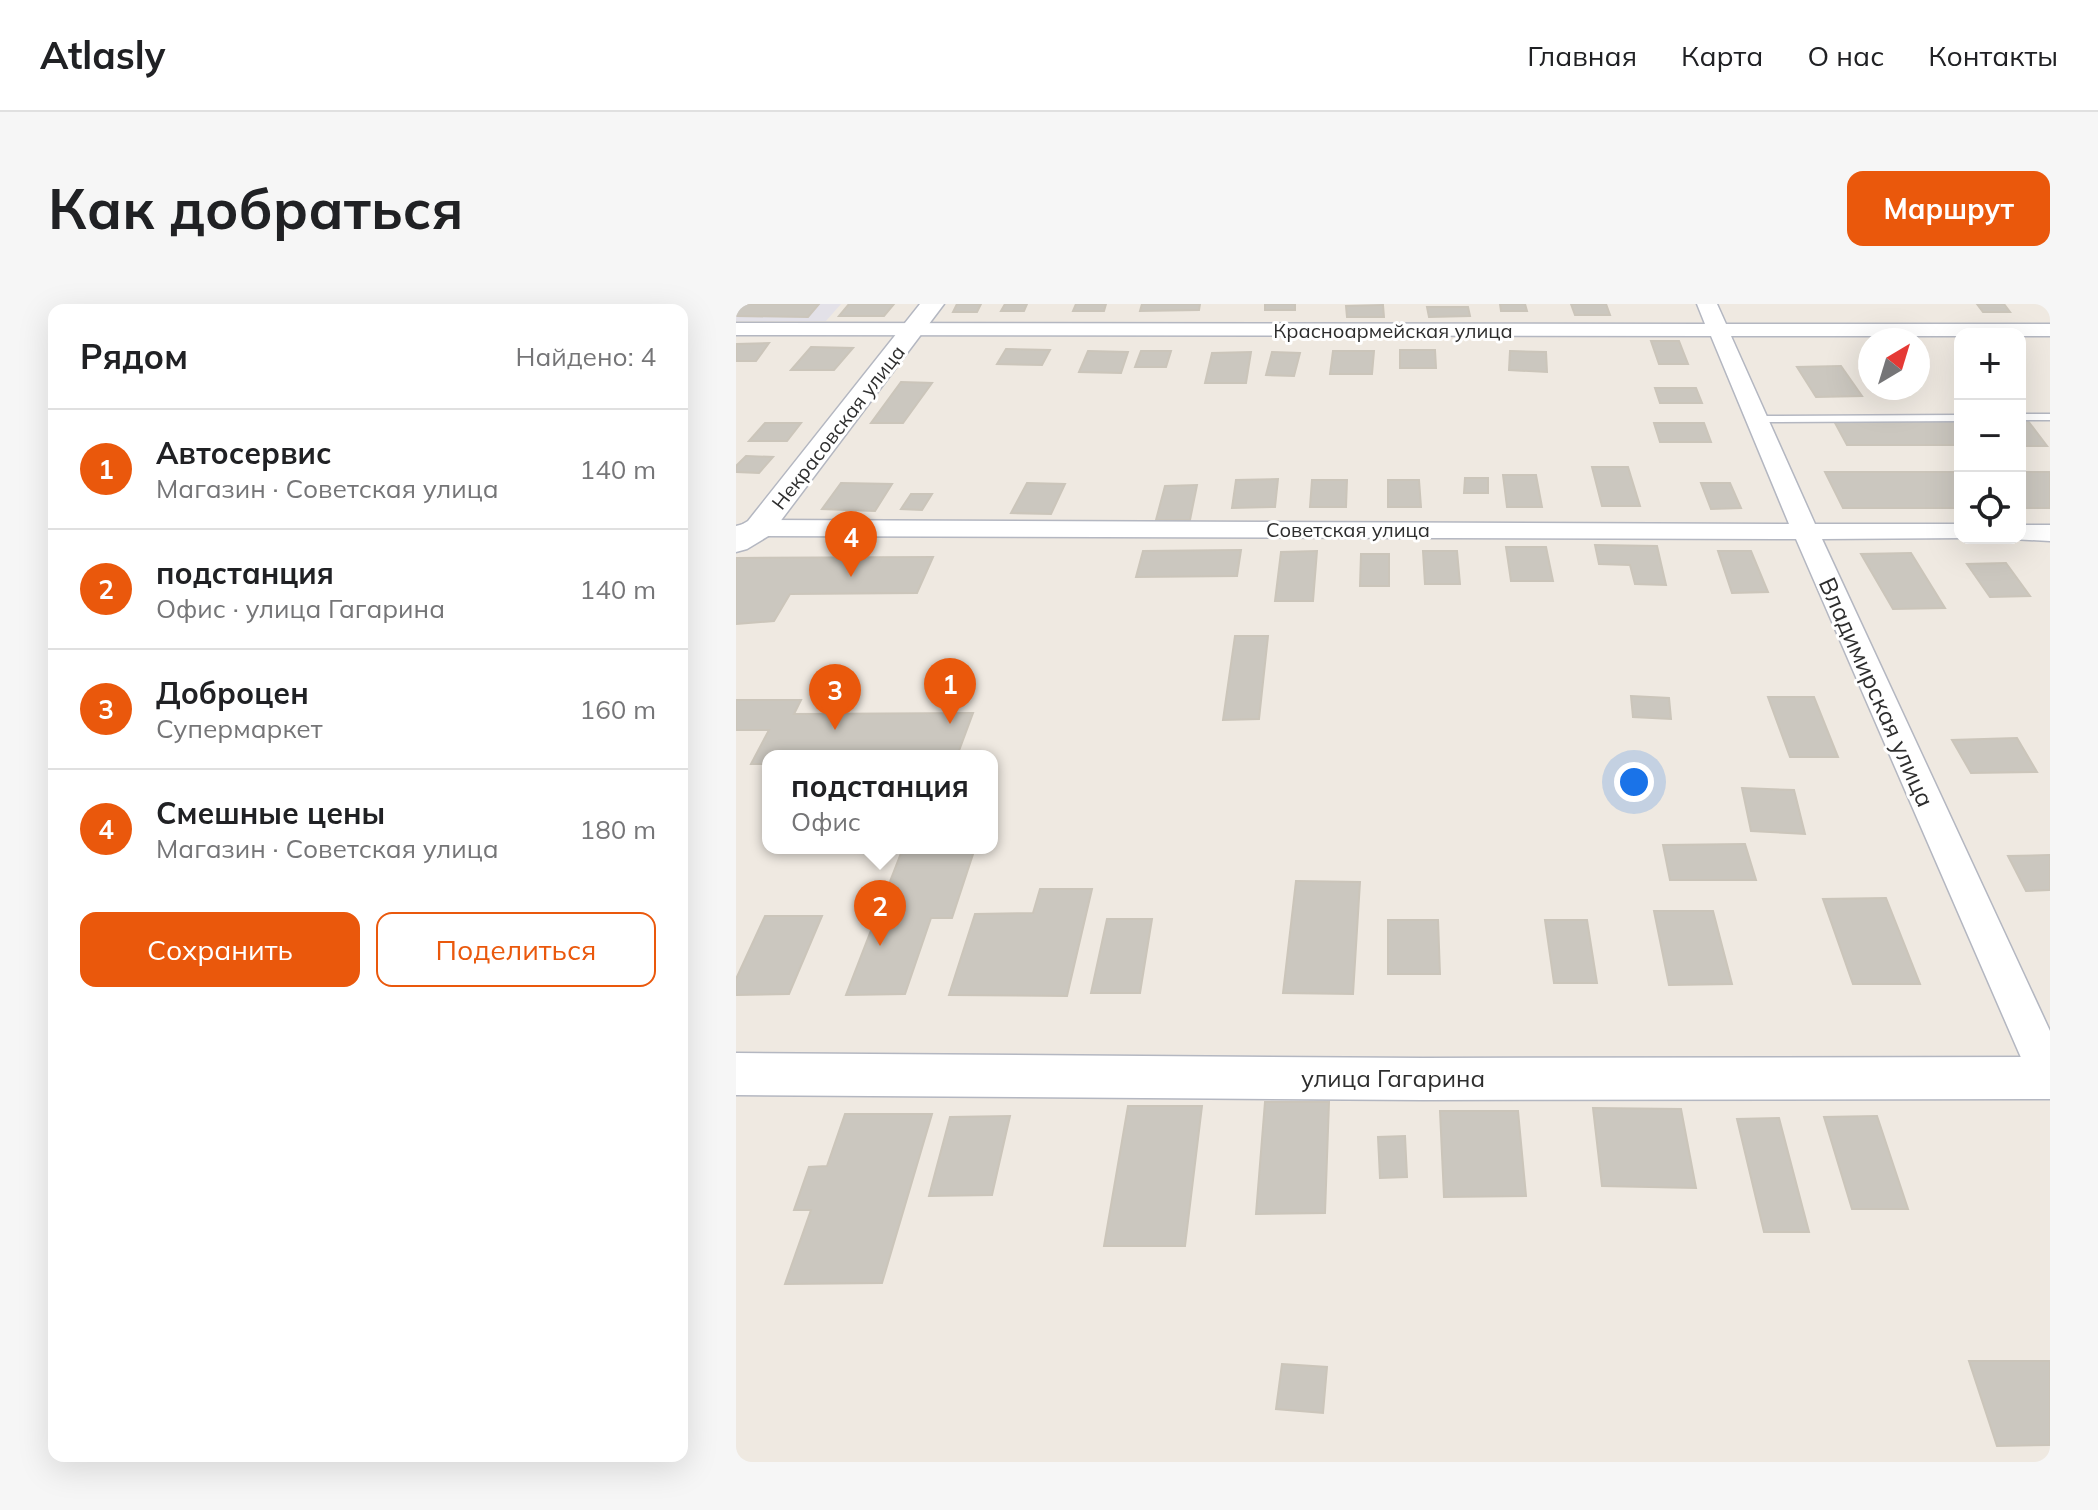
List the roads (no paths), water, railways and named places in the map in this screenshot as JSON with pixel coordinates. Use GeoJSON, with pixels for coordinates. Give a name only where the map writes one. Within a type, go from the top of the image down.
{"type":"FeatureCollection","features":[{"type":"Feature","properties":{"kind":"street","name":"Некрасовская улица"},"geometry":{"type":"LineString","coordinates":[[744,535],[932,304]]}},
{"type":"Feature","properties":{"kind":"street","name":"Владимирская улица"},"geometry":{"type":"LineString","coordinates":[[1707,304],[2050,1077]]}},
{"type":"Feature","properties":{"kind":"street","name":"Красноармейская улица"},"geometry":{"type":"LineString","coordinates":[[736,329],[2050,330]]}},
{"type":"Feature","properties":{"kind":"street","name":"Советская улица"},"geometry":{"type":"LineString","coordinates":[[744,535],[1954,532]]}},
{"type":"Feature","properties":{"kind":"street"},"geometry":{"type":"LineString","coordinates":[[2026,533],[2050,533]]}},
{"type":"Feature","properties":{"kind":"street","name":"улица Гагарина"},"geometry":{"type":"LineString","coordinates":[[736,1074],[1407,1079],[2050,1077]]}},
{"type":"Feature","properties":{"kind":"lane"},"geometry":{"type":"LineString","coordinates":[[2026,417],[2050,417]]}},
{"type":"Feature","properties":{"kind":"lane"},"geometry":{"type":"LineString","coordinates":[[1758,419],[1954,418]]}},
{"type":"Feature","properties":{"kind":"place","name":"Смешные цены"},"geometry":{"type":"Point","coordinates":[851,577]}},
{"type":"Feature","properties":{"kind":"place","name":"Автосервис"},"geometry":{"type":"Point","coordinates":[950,724]}},
{"type":"Feature","properties":{"kind":"place","name":"Доброцен"},"geometry":{"type":"Point","coordinates":[835,730]}},
{"type":"Feature","properties":{"kind":"place","name":"подстанция"},"geometry":{"type":"Point","coordinates":[880,946]}}]}
